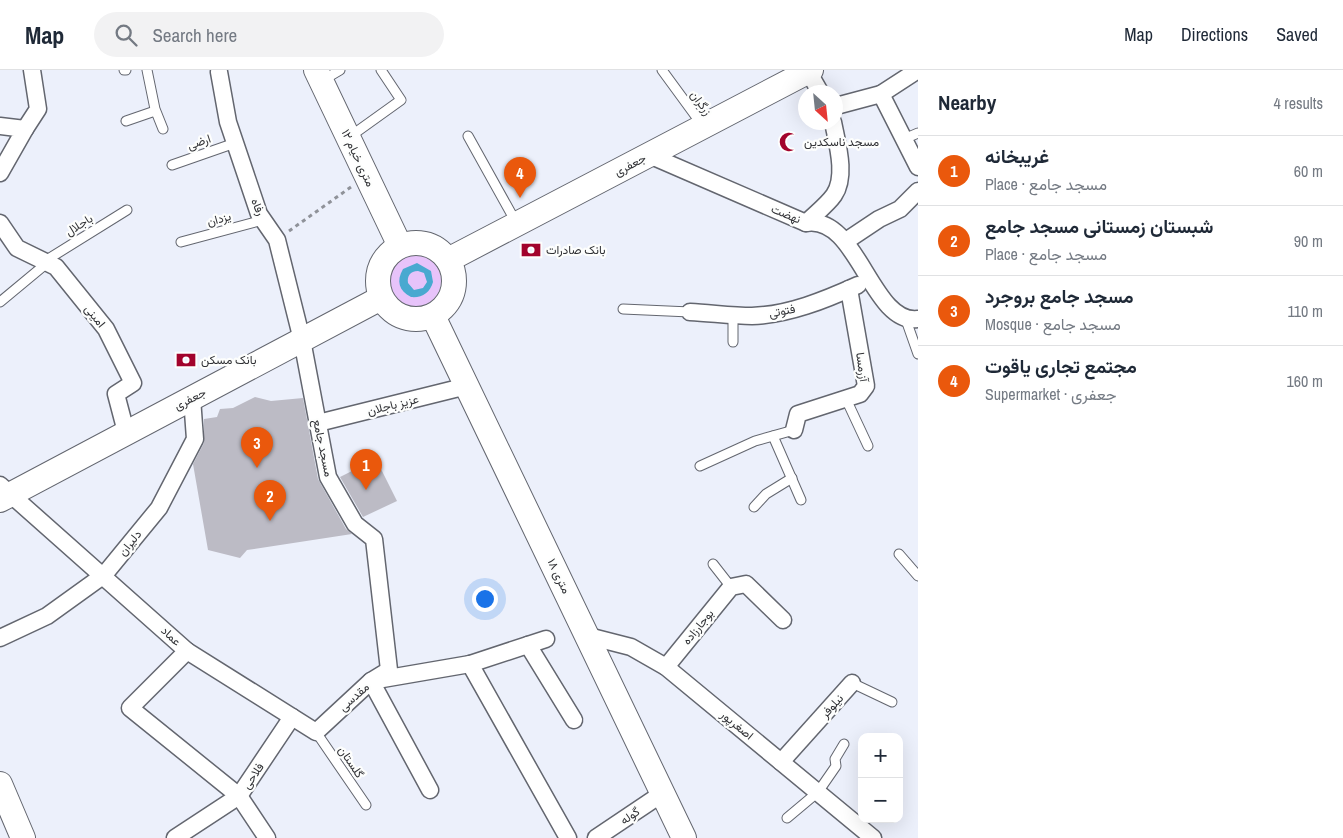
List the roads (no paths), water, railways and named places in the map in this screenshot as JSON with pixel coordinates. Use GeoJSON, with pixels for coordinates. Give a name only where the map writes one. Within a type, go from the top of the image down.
{"type":"FeatureCollection","features":[{"type":"Feature","properties":{"kind":"street"},"geometry":{"type":"LineString","coordinates":[[0,173],[38,108],[32,70]]}},
{"type":"Feature","properties":{"kind":"street"},"geometry":{"type":"LineString","coordinates":[[843,104],[881,94],[918,70]]}},
{"type":"Feature","properties":{"kind":"street"},"geometry":{"type":"LineString","coordinates":[[809,71],[816,85]]}},
{"type":"Feature","properties":{"kind":"street","name":"جعفری"},"geometry":{"type":"LineString","coordinates":[[448,260],[809,71]]}},
{"type":"Feature","properties":{"kind":"street","name":"رفاه"},"geometry":{"type":"LineString","coordinates":[[219,72],[228,122],[259,214],[278,240],[302,340]]}},
{"type":"Feature","properties":{"kind":"street","name":"۱۲ متری خیام"},"geometry":{"type":"LineString","coordinates":[[326,74],[348,138],[400,246]]}},
{"type":"Feature","properties":{"kind":"street"},"geometry":{"type":"LineString","coordinates":[[881,94],[911,136],[918,166]]}},
{"type":"Feature","properties":{"kind":"street"},"geometry":{"type":"LineString","coordinates":[[0,126],[25,129]]}},
{"type":"Feature","properties":{"kind":"street"},"geometry":{"type":"LineString","coordinates":[[806,223],[834,194],[840,180],[839,151],[835,130]]}},
{"type":"Feature","properties":{"kind":"street","name":"نهضت"},"geometry":{"type":"LineString","coordinates":[[649,155],[806,223],[814,222],[829,225],[846,241],[879,294],[912,320]]}},
{"type":"Feature","properties":{"kind":"street"},"geometry":{"type":"LineString","coordinates":[[846,241],[880,219],[900,209],[918,191]]}},
{"type":"Feature","properties":{"kind":"street","name":"امینی"},"geometry":{"type":"LineString","coordinates":[[0,223],[17,248],[56,267],[106,329],[133,383],[116,394],[126,432]]}},
{"type":"Feature","properties":{"kind":"street"},"geometry":{"type":"LineString","coordinates":[[420,243],[431,246],[448,260],[453,270],[453,291],[449,301],[433,316],[422,319],[409,319],[398,315],[388,308],[381,298],[378,287],[380,269],[389,254],[400,246],[420,243]]}},
{"type":"Feature","properties":{"kind":"street","name":"فتوتی"},"geometry":{"type":"LineString","coordinates":[[690,312],[771,314],[798,308],[869,280]]}},
{"type":"Feature","properties":{"kind":"street","name":"آزرمسا"},"geometry":{"type":"LineString","coordinates":[[794,430],[798,414],[860,394],[866,386],[849,289]]}},
{"type":"Feature","properties":{"kind":"street","name":"جعفری"},"geometry":{"type":"LineString","coordinates":[[4,493],[192,398],[381,298]]}},
{"type":"Feature","properties":{"kind":"street","name":"۱۸ متری"},"geometry":{"type":"LineString","coordinates":[[433,316],[684,838]]}},
{"type":"Feature","properties":{"kind":"street","name":"مسجد جامع"},"geometry":{"type":"LineString","coordinates":[[302,340],[328,478],[355,524],[374,539],[389,670],[371,681]]}},
{"type":"Feature","properties":{"kind":"street","name":"عزیز باجلان"},"geometry":{"type":"LineString","coordinates":[[318,423],[467,386]]}},
{"type":"Feature","properties":{"kind":"street","name":"دلیران"},"geometry":{"type":"LineString","coordinates":[[0,638],[47,616],[104,575],[159,508],[195,439],[192,398]]}},
{"type":"Feature","properties":{"kind":"street","name":"عماد"},"geometry":{"type":"LineString","coordinates":[[4,493],[104,575],[187,651],[130,708],[239,796]]}},
{"type":"Feature","properties":{"kind":"street"},"geometry":{"type":"LineString","coordinates":[[731,587],[746,584],[783,620]]}},
{"type":"Feature","properties":{"kind":"street","name":"بوجارزاده"},"geometry":{"type":"LineString","coordinates":[[666,667],[731,587]]}},
{"type":"Feature","properties":{"kind":"street","name":"اصغرپور"},"geometry":{"type":"LineString","coordinates":[[588,636],[631,647],[666,667],[873,838]]}},
{"type":"Feature","properties":{"kind":"street","name":"مقدسی"},"geometry":{"type":"LineString","coordinates":[[316,732],[371,681],[470,664],[546,639]]}},
{"type":"Feature","properties":{"kind":"street"},"geometry":{"type":"LineString","coordinates":[[528,645],[574,720]]}},
{"type":"Feature","properties":{"kind":"street"},"geometry":{"type":"LineString","coordinates":[[187,651],[316,732]]}},
{"type":"Feature","properties":{"kind":"street"},"geometry":{"type":"LineString","coordinates":[[470,664],[568,838]]}},
{"type":"Feature","properties":{"kind":"street"},"geometry":{"type":"LineString","coordinates":[[371,681],[430,790]]}},
{"type":"Feature","properties":{"kind":"street","name":"نیلوفر"},"geometry":{"type":"LineString","coordinates":[[782,762],[852,683]]}},
{"type":"Feature","properties":{"kind":"street","name":"فلاحی"},"geometry":{"type":"LineString","coordinates":[[175,838],[239,796],[292,717]]}},
{"type":"Feature","properties":{"kind":"street"},"geometry":{"type":"LineString","coordinates":[[0,784],[23,838]]}},
{"type":"Feature","properties":{"kind":"street","name":"گوله"},"geometry":{"type":"LineString","coordinates":[[596,838],[663,793]]}},
{"type":"Feature","properties":{"kind":"street"},"geometry":{"type":"LineString","coordinates":[[239,796],[267,838]]}},
{"type":"Feature","properties":{"kind":"lane"},"geometry":{"type":"LineString","coordinates":[[146,70],[155,111],[163,129]]}},
{"type":"Feature","properties":{"kind":"lane"},"geometry":{"type":"LineString","coordinates":[[348,138],[401,100],[381,70]]}},
{"type":"Feature","properties":{"kind":"lane","name":"زرگران"},"geometry":{"type":"LineString","coordinates":[[662,70],[703,126]]}},
{"type":"Feature","properties":{"kind":"lane"},"geometry":{"type":"LineString","coordinates":[[126,121],[155,111]]}},
{"type":"Feature","properties":{"kind":"lane"},"geometry":{"type":"LineString","coordinates":[[468,136],[517,224]]}},
{"type":"Feature","properties":{"kind":"lane","name":"ارضی"},"geometry":{"type":"LineString","coordinates":[[172,165],[235,143]]}},
{"type":"Feature","properties":{"kind":"lane","name":"باجلال"},"geometry":{"type":"LineString","coordinates":[[0,302],[46,262],[127,210]]}},
{"type":"Feature","properties":{"kind":"lane","name":"یزدان"},"geometry":{"type":"LineString","coordinates":[[181,242],[263,220]]}},
{"type":"Feature","properties":{"kind":"lane"},"geometry":{"type":"LineString","coordinates":[[623,309],[690,312]]}},
{"type":"Feature","properties":{"kind":"lane"},"geometry":{"type":"LineString","coordinates":[[733,314],[733,342]]}},
{"type":"Feature","properties":{"kind":"lane"},"geometry":{"type":"LineString","coordinates":[[912,320],[918,354]]}},
{"type":"Feature","properties":{"kind":"lane"},"geometry":{"type":"LineString","coordinates":[[846,398],[868,446]]}},
{"type":"Feature","properties":{"kind":"lane"},"geometry":{"type":"LineString","coordinates":[[700,466],[755,441],[794,430]]}},
{"type":"Feature","properties":{"kind":"lane"},"geometry":{"type":"LineString","coordinates":[[773,436],[801,500]]}},
{"type":"Feature","properties":{"kind":"lane"},"geometry":{"type":"LineString","coordinates":[[754,507],[766,494],[792,478]]}},
{"type":"Feature","properties":{"kind":"lane"},"geometry":{"type":"LineString","coordinates":[[899,554],[918,576]]}},
{"type":"Feature","properties":{"kind":"lane"},"geometry":{"type":"LineString","coordinates":[[713,564],[731,587]]}},
{"type":"Feature","properties":{"kind":"lane","name":"نیلوفر"},"geometry":{"type":"LineString","coordinates":[[852,683],[892,702]]}},
{"type":"Feature","properties":{"kind":"lane","name":"گلستان"},"geometry":{"type":"LineString","coordinates":[[316,732],[366,805]]}},
{"type":"Feature","properties":{"kind":"lane"},"geometry":{"type":"LineString","coordinates":[[787,818],[818,792],[836,766],[835,759],[844,744]]}},
{"type":"Feature","properties":{"kind":"water"},"geometry":{"type":"Polygon","coordinates":[[[417,263],[431,271],[433,282],[428,292],[422,296],[415,297],[407,295],[401,289],[399,282],[403,269],[417,263]],[[415,271],[410,274],[408,283],[414,290],[423,288],[427,282],[424,273],[415,271]]]}},
{"type":"Feature","properties":{"kind":"place","name":"مسجد ناسکدین"},"geometry":{"type":"Point","coordinates":[789,142]}},
{"type":"Feature","properties":{"kind":"place","name":"مجتمع تجاری یاقوت"},"geometry":{"type":"Point","coordinates":[520,198]}},
{"type":"Feature","properties":{"kind":"place","name":"بانک صادرات"},"geometry":{"type":"Point","coordinates":[531,250]}},
{"type":"Feature","properties":{"kind":"place","name":"بانک مسکن"},"geometry":{"type":"Point","coordinates":[186,360]}},
{"type":"Feature","properties":{"kind":"place","name":"مسجد جامع بروجرد"},"geometry":{"type":"Point","coordinates":[257,468]}},
{"type":"Feature","properties":{"kind":"place","name":"غریبخانه"},"geometry":{"type":"Point","coordinates":[366,490]}},
{"type":"Feature","properties":{"kind":"place","name":"شبستان زمستانی مسجد جامع"},"geometry":{"type":"Point","coordinates":[270,521]}}]}
